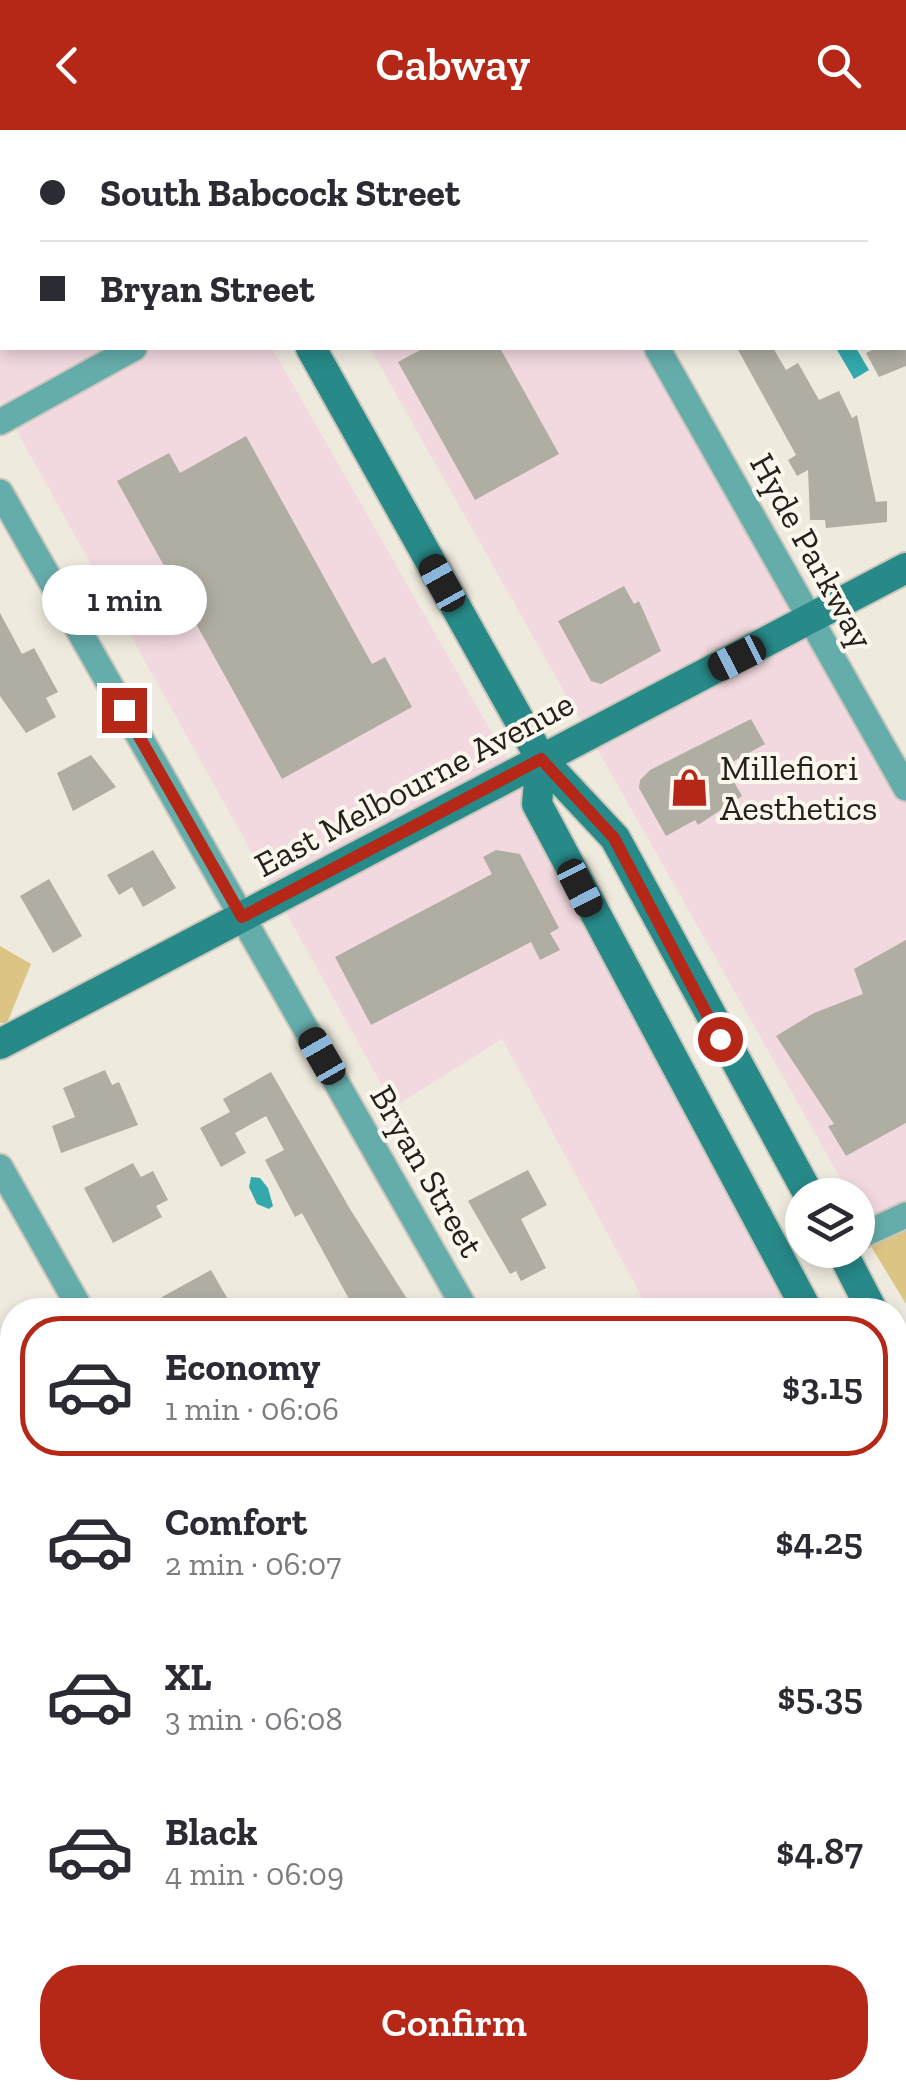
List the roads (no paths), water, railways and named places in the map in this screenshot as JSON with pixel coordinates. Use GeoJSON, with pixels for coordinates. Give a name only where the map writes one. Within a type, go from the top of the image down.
{"type":"FeatureCollection","features":[{"type":"Feature","properties":{"kind":"main road"},"geometry":{"type":"LineString","coordinates":[[312,350],[541,759],[614,838],[800,1178]]}},
{"type":"Feature","properties":{"kind":"main road","name":"East Melbourne Avenue"},"geometry":{"type":"LineString","coordinates":[[0,1044],[906,568]]}},
{"type":"Feature","properties":{"kind":"main road"},"geometry":{"type":"LineString","coordinates":[[541,759],[537,804],[801,1298]]}},
{"type":"Feature","properties":{"kind":"main road"},"geometry":{"type":"LineString","coordinates":[[850,1268],[866,1298]]}},
{"type":"Feature","properties":{"kind":"street"},"geometry":{"type":"LineString","coordinates":[[0,422],[130,350]]}},
{"type":"Feature","properties":{"kind":"street","name":"Hyde Parkway"},"geometry":{"type":"LineString","coordinates":[[658,350],[906,788]]}},
{"type":"Feature","properties":{"kind":"street","name":"Bryan Street"},"geometry":{"type":"LineString","coordinates":[[0,492],[459,1298]]}},
{"type":"Feature","properties":{"kind":"street"},"geometry":{"type":"LineString","coordinates":[[0,1167],[73,1298]]}},
{"type":"Feature","properties":{"kind":"street"},"geometry":{"type":"LineString","coordinates":[[875,1229],[906,1214]]}},
{"type":"Feature","properties":{"kind":"water"},"geometry":{"type":"Polygon","coordinates":[[[837,350],[857,350],[869,370],[854,379],[837,350]]]}},
{"type":"Feature","properties":{"kind":"water"},"geometry":{"type":"Polygon","coordinates":[[[251,1177],[260,1178],[268,1188],[273,1206],[269,1209],[257,1204],[249,1187],[251,1177]]]}},
{"type":"Feature","properties":{"kind":"place","name":"Millefiori Aesthetics"},"geometry":{"type":"Point","coordinates":[690,788]}}]}
